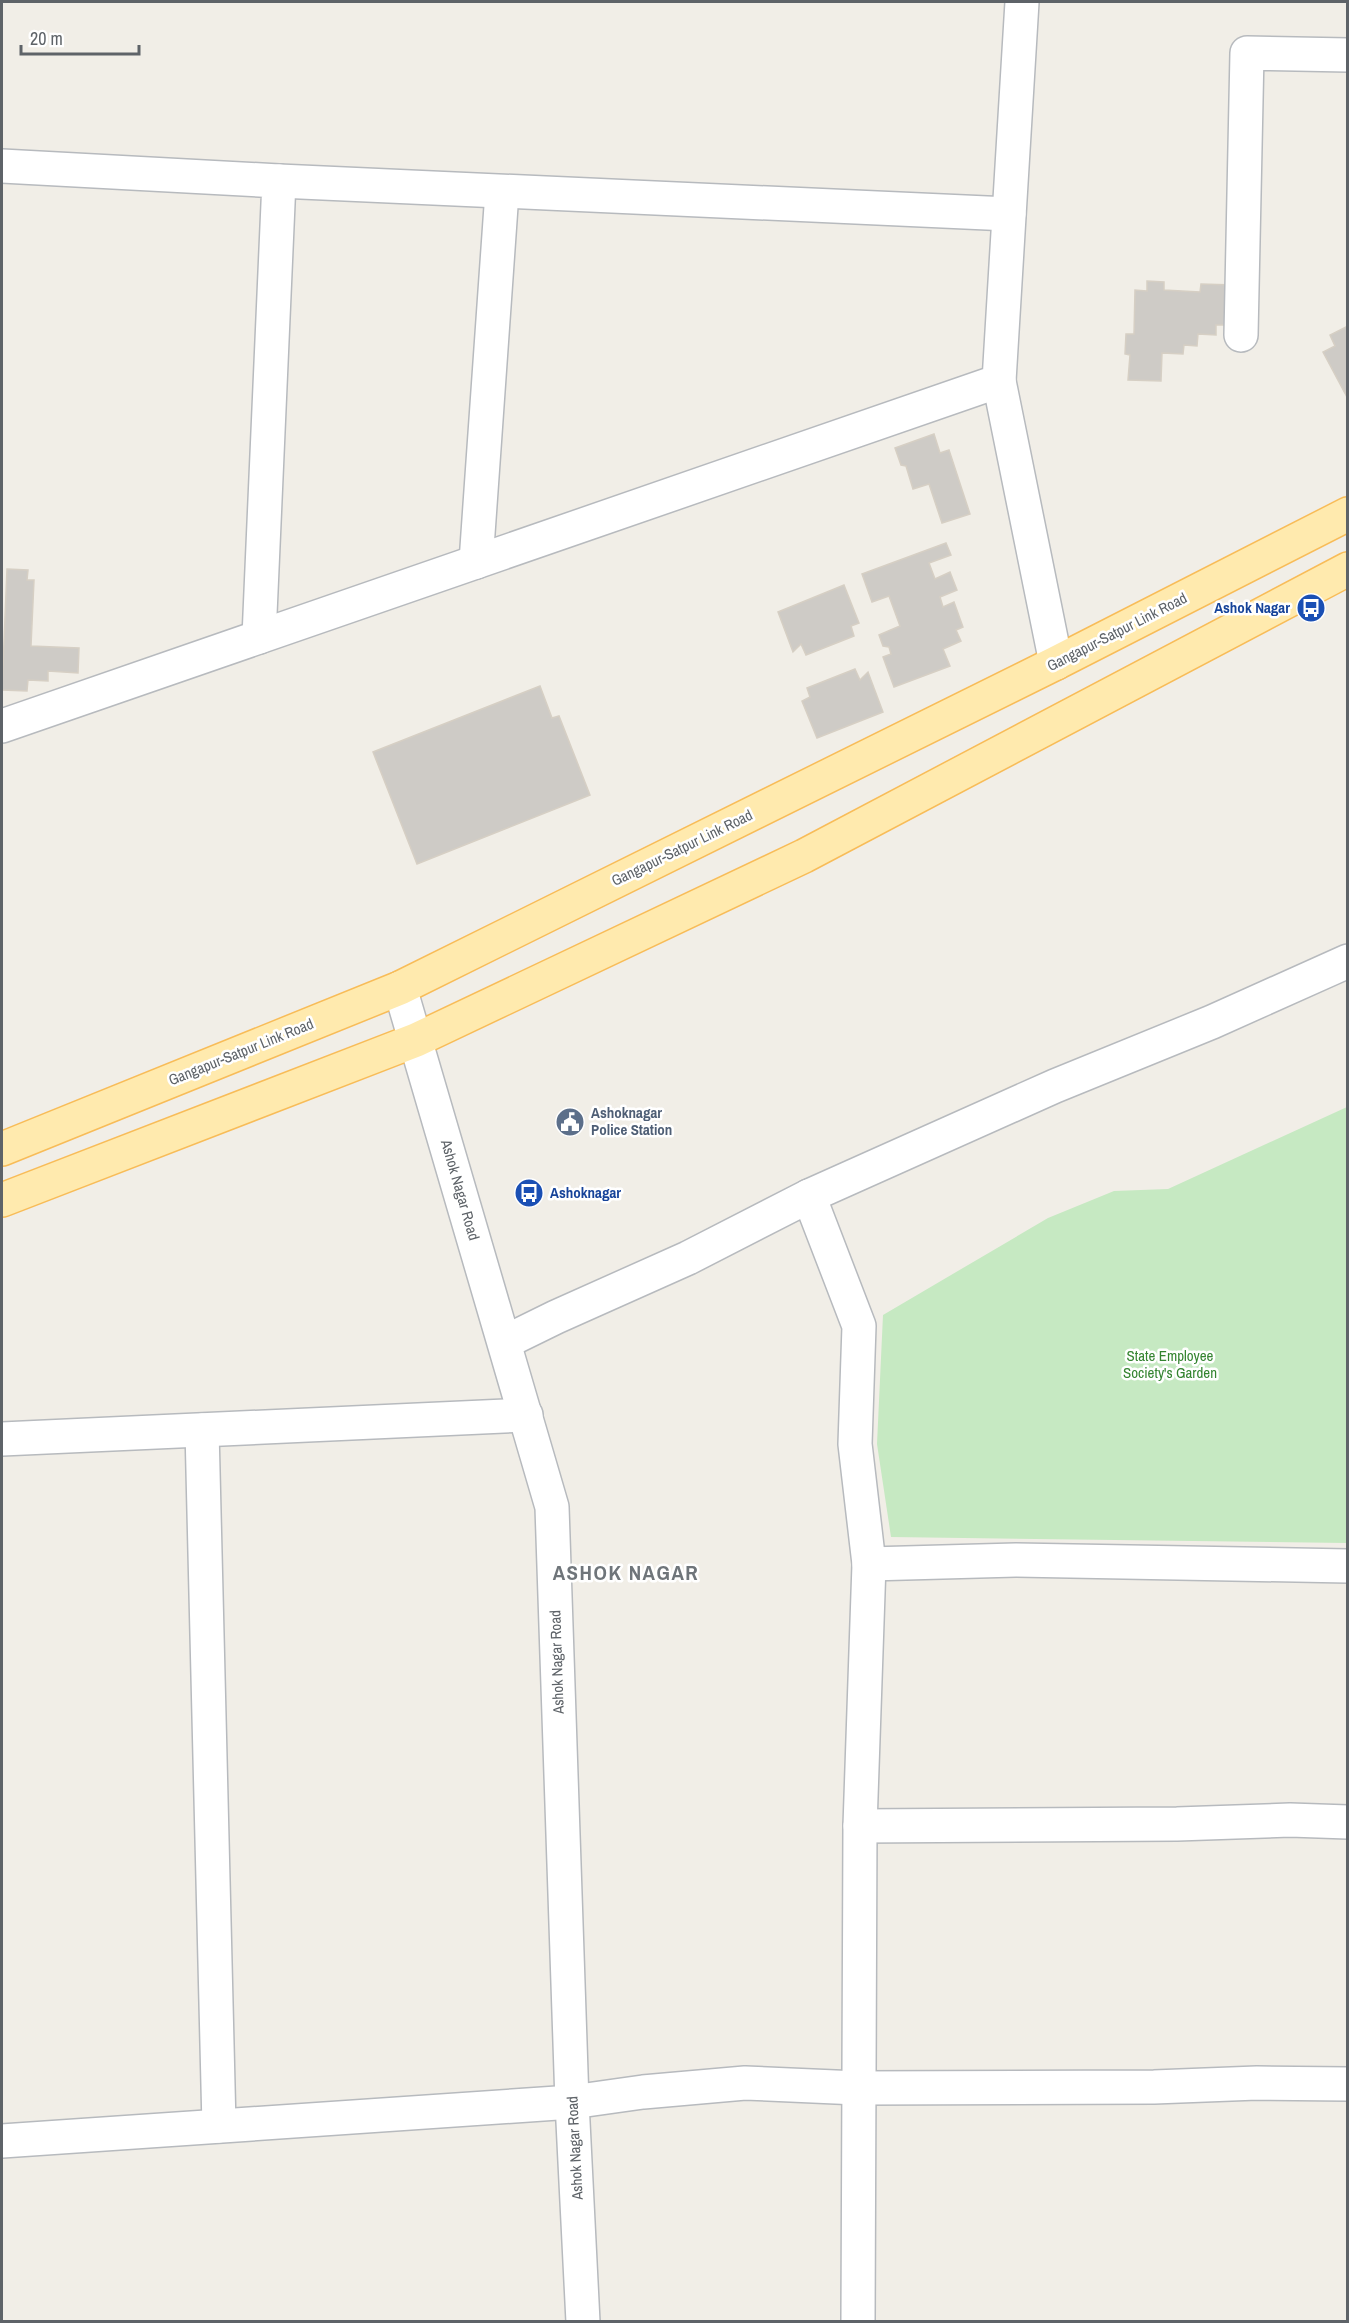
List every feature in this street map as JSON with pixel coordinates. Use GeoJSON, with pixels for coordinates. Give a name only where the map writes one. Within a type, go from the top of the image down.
{"type":"FeatureCollection","features":[{"type":"Feature","properties":{"kind":"main road","name":"Gangapur-Satpur Link Road"},"geometry":{"type":"LineString","coordinates":[[2,1149],[400,988],[1056,663],[1347,514]]}},
{"type":"Feature","properties":{"kind":"main road"},"geometry":{"type":"LineString","coordinates":[[2,1200],[416,1040],[804,856],[1347,569]]}},
{"type":"Feature","properties":{"kind":"street"},"geometry":{"type":"LineString","coordinates":[[1022,2],[999,381],[1056,663]]}},
{"type":"Feature","properties":{"kind":"street"},"geometry":{"type":"LineString","coordinates":[[1241,335],[1247,52],[1347,55]]}},
{"type":"Feature","properties":{"kind":"street"},"geometry":{"type":"LineString","coordinates":[[2,166],[502,192],[1009,214]]}},
{"type":"Feature","properties":{"kind":"street"},"geometry":{"type":"LineString","coordinates":[[259,637],[279,181]]}},
{"type":"Feature","properties":{"kind":"street"},"geometry":{"type":"LineString","coordinates":[[476,562],[502,192]]}},
{"type":"Feature","properties":{"kind":"street"},"geometry":{"type":"LineString","coordinates":[[2,726],[999,381]]}},
{"type":"Feature","properties":{"kind":"street"},"geometry":{"type":"LineString","coordinates":[[504,1342],[688,1258],[809,1196],[1055,1086],[1212,1022],[1347,961]]}},
{"type":"Feature","properties":{"kind":"street","name":"Ashok Nagar Road"},"geometry":{"type":"LineString","coordinates":[[400,988],[552,1508],[572,2102],[583,2322]]}},
{"type":"Feature","properties":{"kind":"street"},"geometry":{"type":"LineString","coordinates":[[809,1196],[859,1326],[855,1444],[869,1564],[860,1826],[858,2322]]}},
{"type":"Feature","properties":{"kind":"street"},"geometry":{"type":"LineString","coordinates":[[2,1439],[526,1415]]}},
{"type":"Feature","properties":{"kind":"street"},"geometry":{"type":"LineString","coordinates":[[202,1430],[219,2126]]}},
{"type":"Feature","properties":{"kind":"street"},"geometry":{"type":"LineString","coordinates":[[869,1564],[1016,1560],[1347,1566]]}},
{"type":"Feature","properties":{"kind":"street"},"geometry":{"type":"LineString","coordinates":[[860,1826],[1177,1824],[1290,1820],[1347,1822]]}},
{"type":"Feature","properties":{"kind":"street"},"geometry":{"type":"LineString","coordinates":[[2,2141],[572,2102],[643,2092],[745,2083],[858,2088],[1143,2088],[1257,2083],[1347,2084]]}},
{"type":"Feature","properties":{"kind":"green space","name":"State Employee Society's Garden"},"geometry":{"type":"Polygon","coordinates":[[[1347,1107],[1347,1543],[891,1537],[877,1444],[883,1315],[1048,1218],[1114,1191],[1168,1189],[1347,1107]]]}},
{"type":"Feature","properties":{"kind":"building"},"geometry":{"type":"Polygon","coordinates":[[[1147,281],[1164,282],[1164,290],[1200,292],[1201,284],[1234,285],[1232,325],[1216,325],[1216,335],[1198,334],[1197,346],[1184,345],[1183,354],[1162,353],[1161,381],[1128,380],[1130,355],[1125,354],[1126,334],[1134,334],[1135,290],[1147,291],[1147,281]]]}},
{"type":"Feature","properties":{"kind":"building"},"geometry":{"type":"Polygon","coordinates":[[[1348,326],[1348,399],[1323,352],[1335,346],[1330,335],[1348,326]]]}},
{"type":"Feature","properties":{"kind":"building"},"geometry":{"type":"Polygon","coordinates":[[[934,434],[940,453],[949,450],[970,514],[942,523],[929,484],[913,489],[906,466],[901,465],[895,448],[934,434]]]}},
{"type":"Feature","properties":{"kind":"building"},"geometry":{"type":"Polygon","coordinates":[[[946,543],[951,555],[929,563],[935,579],[950,572],[957,590],[940,597],[943,607],[954,602],[963,627],[956,630],[961,641],[943,649],[950,666],[894,687],[883,657],[891,654],[889,647],[883,646],[879,635],[900,626],[889,596],[872,602],[862,574],[946,543]]]}},
{"type":"Feature","properties":{"kind":"building"},"geometry":{"type":"Polygon","coordinates":[[[7,569],[28,570],[27,580],[34,580],[31,646],[79,648],[78,673],[48,671],[48,681],[28,680],[27,691],[2,690],[7,569]]]}},
{"type":"Feature","properties":{"kind":"building"},"geometry":{"type":"Polygon","coordinates":[[[844,585],[859,623],[851,626],[854,636],[806,655],[801,644],[793,652],[778,612],[844,585]]]}},
{"type":"Feature","properties":{"kind":"building"},"geometry":{"type":"Polygon","coordinates":[[[855,669],[860,680],[868,672],[883,712],[817,738],[802,701],[810,697],[807,688],[855,669]]]}},
{"type":"Feature","properties":{"kind":"building"},"geometry":{"type":"Polygon","coordinates":[[[540,686],[552,718],[559,716],[590,795],[417,864],[373,752],[540,686]]]}},
{"type":"Feature","properties":{"kind":"place","name":"Ashok Nagar"},"geometry":{"type":"Point","coordinates":[1311,608]}},
{"type":"Feature","properties":{"kind":"place","name":"Ashoknagar Police Station"},"geometry":{"type":"Point","coordinates":[570,1122]}},
{"type":"Feature","properties":{"kind":"place","name":"Ashoknagar"},"geometry":{"type":"Point","coordinates":[529,1193]}},
{"type":"Feature","properties":{"kind":"district","name":"ASHOK NAGAR"},"geometry":{"type":"Point","coordinates":[626,1573]}}]}
